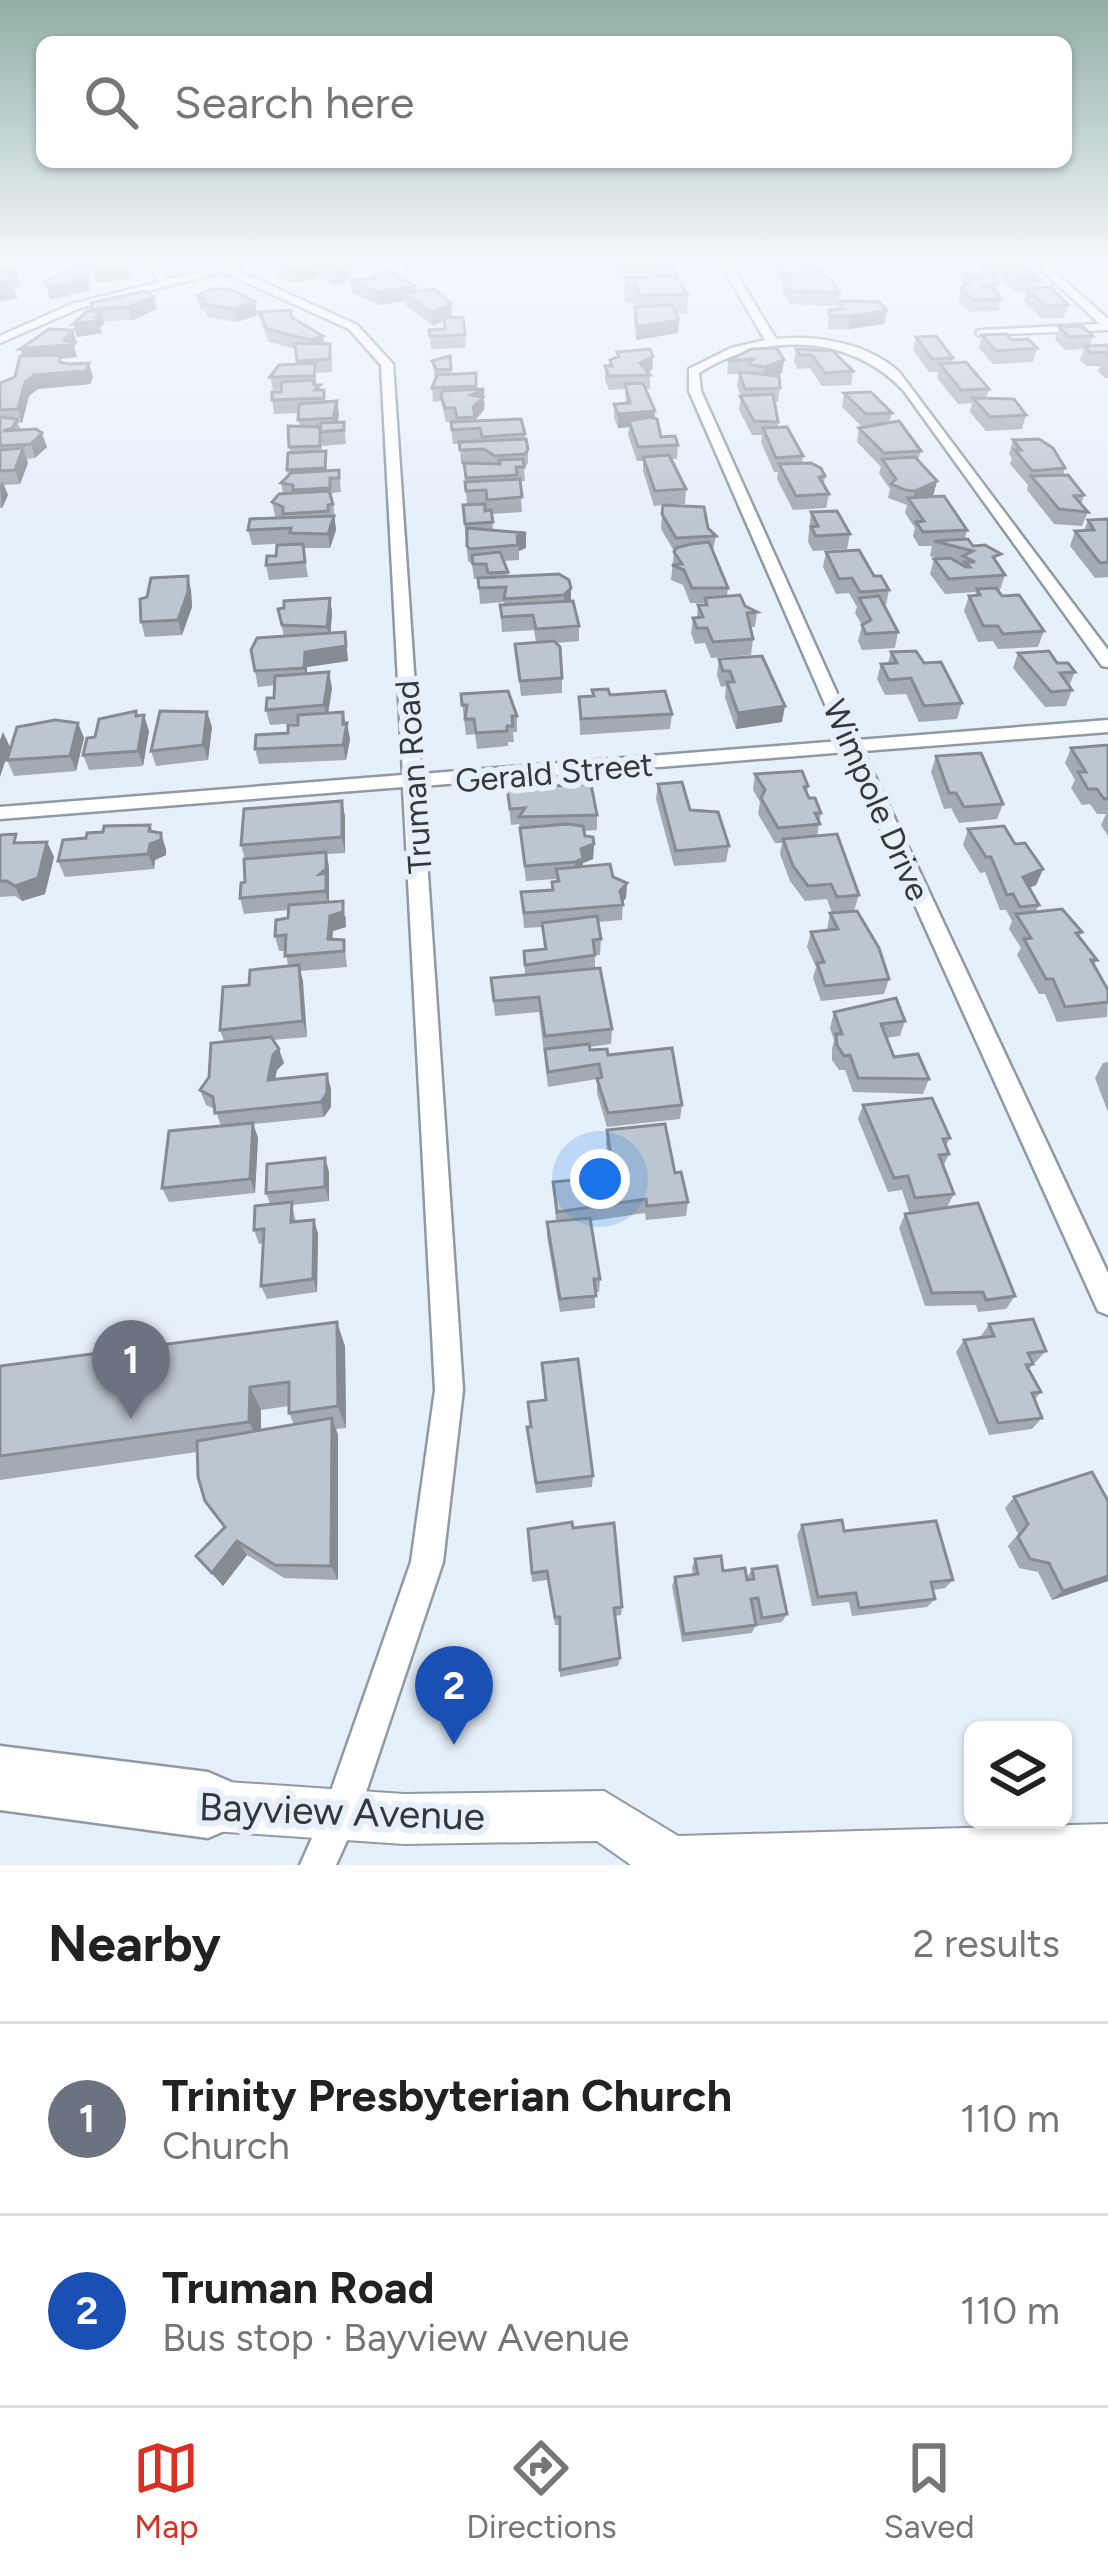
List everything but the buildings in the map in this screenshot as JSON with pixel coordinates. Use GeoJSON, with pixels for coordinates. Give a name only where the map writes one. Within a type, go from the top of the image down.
{"type":"FeatureCollection","features":[{"type":"Feature","properties":{"kind":"highway"},"geometry":{"type":"LineString","coordinates":[[0,1778],[208,1805]]}},
{"type":"Feature","properties":{"kind":"main road","name":"Bayview Avenue"},"geometry":{"type":"LineString","coordinates":[[0,1799],[208,1805],[340,1816],[604,1816],[669,1863],[1108,1850]]}},
{"type":"Feature","properties":{"kind":"street","name":"Truman Road"},"geometry":{"type":"LineString","coordinates":[[318,1865],[340,1816],[427,1562],[449,1390],[387,364],[374,350]]}},
{"type":"Feature","properties":{"kind":"street","name":"Wimpole Drive"},"geometry":{"type":"LineString","coordinates":[[740,350],[713,357],[693,372],[695,391],[1108,1302]]}},
{"type":"Feature","properties":{"kind":"street"},"geometry":{"type":"LineString","coordinates":[[844,350],[883,363],[908,388],[1108,662]]}},
{"type":"Feature","properties":{"kind":"street","name":"Gerald Street"},"geometry":{"type":"LineString","coordinates":[[0,813],[1108,726]]}},
{"type":"Feature","properties":{"kind":"place","name":"Trinity Presbyterian Church"},"geometry":{"type":"Point","coordinates":[131,1419]}},
{"type":"Feature","properties":{"kind":"place","name":"Truman Road"},"geometry":{"type":"Point","coordinates":[454,1745]}}]}
